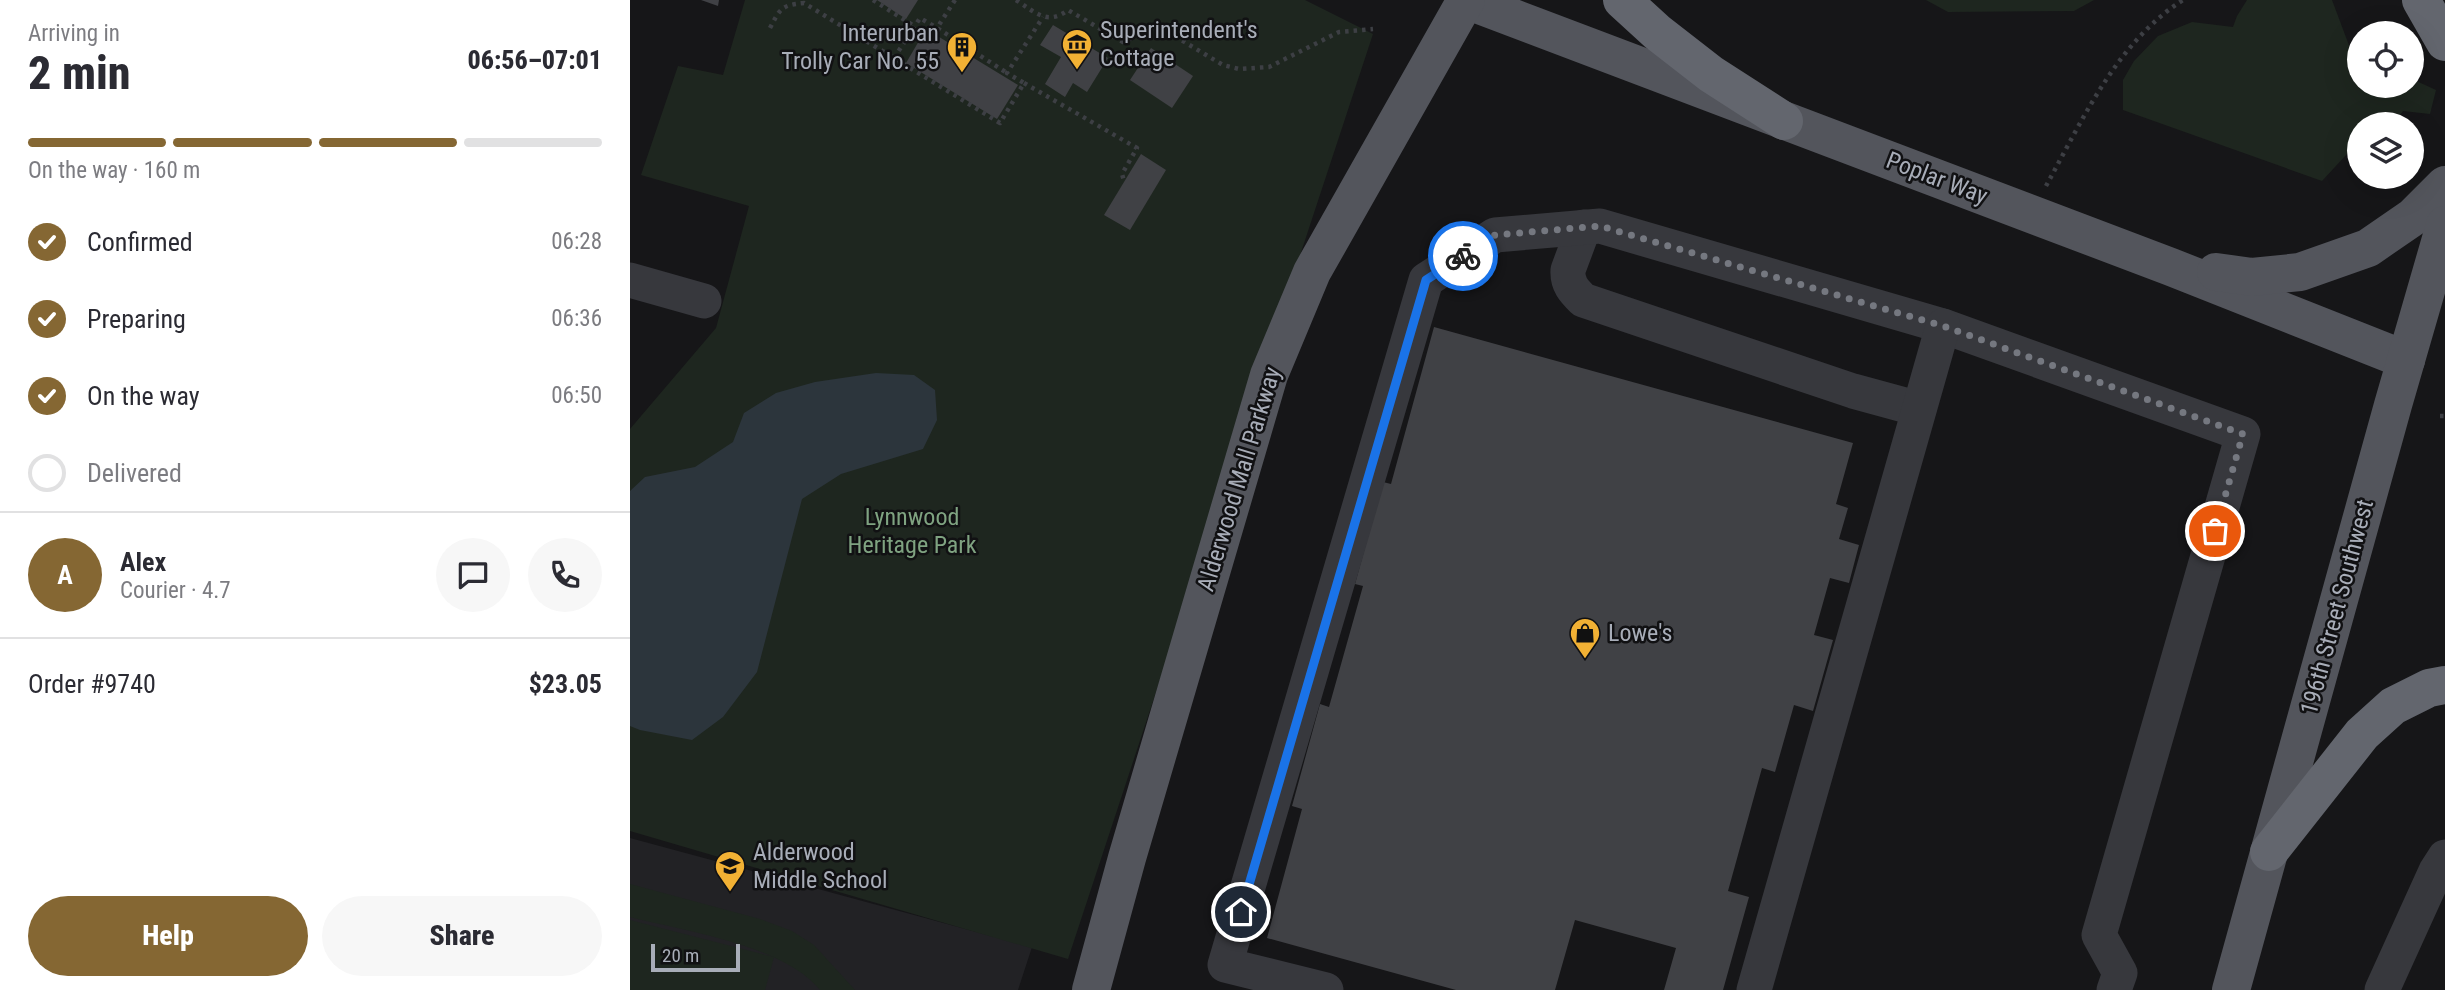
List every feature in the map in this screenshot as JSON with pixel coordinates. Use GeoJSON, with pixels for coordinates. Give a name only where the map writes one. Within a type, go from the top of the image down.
{"type":"FeatureCollection","features":[{"type":"Feature","properties":{"kind":"highway"},"geometry":{"type":"LineString","coordinates":[[1622,0],[1657,32],[1711,74],[1784,121]]}},
{"type":"Feature","properties":{"kind":"highway"},"geometry":{"type":"LineString","coordinates":[[2421,0],[2445,42]]}},
{"type":"Feature","properties":{"kind":"highway"},"geometry":{"type":"LineString","coordinates":[[2269,852],[2362,734],[2393,706],[2429,688],[2445,685]]}},
{"type":"Feature","properties":{"kind":"main road","name":"Poplar Way"},"geometry":{"type":"LineString","coordinates":[[1466,0],[2171,267],[2406,360]]}},
{"type":"Feature","properties":{"kind":"main road","name":"Alderwood Mall Parkway"},"geometry":{"type":"LineString","coordinates":[[1091,990],[1127,858],[1269,375],[1312,272],[1466,0]]}},
{"type":"Feature","properties":{"kind":"main road"},"geometry":{"type":"LineString","coordinates":[[2171,267],[2252,277],[2300,272],[2368,248],[2413,217],[2445,185]]}},
{"type":"Feature","properties":{"kind":"main road","name":"196th Street Southwest"},"geometry":{"type":"LineString","coordinates":[[2231,990],[2445,225]]}},
{"type":"Feature","properties":{"kind":"street"},"geometry":{"type":"LineString","coordinates":[[1326,990],[1226,965],[1426,280],[1495,235],[1600,226],[1943,326],[2243,434],[2099,935],[2120,973],[2114,990]]}},
{"type":"Feature","properties":{"kind":"street"},"geometry":{"type":"LineString","coordinates":[[1584,227],[1567,270],[1572,289],[1583,300],[1853,391],[1919,410]]}},
{"type":"Feature","properties":{"kind":"street"},"geometry":{"type":"LineString","coordinates":[[630,280],[704,301]]}},
{"type":"Feature","properties":{"kind":"street"},"geometry":{"type":"LineString","coordinates":[[1754,990],[1943,326]]}},
{"type":"Feature","properties":{"kind":"street"},"geometry":{"type":"LineString","coordinates":[[2382,990],[2436,871],[2445,857]]}},
{"type":"Feature","properties":{"kind":"path"},"geometry":{"type":"LineString","coordinates":[[873,0],[914,26]]}},
{"type":"Feature","properties":{"kind":"path"},"geometry":{"type":"LineString","coordinates":[[937,28],[955,0]]}},
{"type":"Feature","properties":{"kind":"path"},"geometry":{"type":"LineString","coordinates":[[1016,0],[1043,17],[1058,18],[1068,10],[1123,42],[1153,28],[1171,34],[1223,65],[1239,69],[1269,67],[1339,32],[1373,29]]}},
{"type":"Feature","properties":{"kind":"path"},"geometry":{"type":"LineString","coordinates":[[2031,214],[2103,83],[2138,39],[2165,11],[2183,0]]}},
{"type":"Feature","properties":{"kind":"path"},"geometry":{"type":"LineString","coordinates":[[770,28],[779,10],[788,4],[804,3],[1000,123],[1024,83]]}},
{"type":"Feature","properties":{"kind":"path"},"geometry":{"type":"LineString","coordinates":[[1007,73],[1043,17]]}},
{"type":"Feature","properties":{"kind":"path"},"geometry":{"type":"LineString","coordinates":[[894,58],[920,18],[1007,73],[1136,148],[1122,174],[1124,181]]}},
{"type":"Feature","properties":{"kind":"shaded area"},"geometry":{"type":"Polygon","coordinates":[[[876,373],[914,375],[935,390],[937,420],[923,449],[841,474],[802,499],[757,672],[723,717],[692,740],[630,726],[630,491],[645,477],[695,467],[733,442],[744,413],[776,393],[815,382],[876,373]]]}},
{"type":"Feature","properties":{"kind":"shaded area","name":"Alderwood Middle School"},"geometry":{"type":"Polygon","coordinates":[[[630,838],[1032,947],[1018,990],[630,990],[630,838]]]}},
{"type":"Feature","properties":{"kind":"green space","name":"Lynnwood Heritage Park"},"geometry":{"type":"Polygon","coordinates":[[[745,0],[1305,0],[1373,34],[1068,959],[630,831],[630,429],[716,328],[749,206],[641,175],[678,66],[723,75],[745,0]]]}},
{"type":"Feature","properties":{"kind":"green space"},"geometry":{"type":"Polygon","coordinates":[[[1926,0],[2094,0],[2074,11],[1948,12],[1926,0]]]}},
{"type":"Feature","properties":{"kind":"green space"},"geometry":{"type":"Polygon","coordinates":[[[2247,0],[2332,0],[2347,40],[2347,98],[2424,98],[2424,84],[2436,90],[2430,114],[2403,111],[2347,112],[2347,154],[2322,181],[2123,110],[2123,80],[2134,61],[2158,36],[2192,22],[2233,27],[2247,0]]]}},
{"type":"Feature","properties":{"kind":"green space"},"geometry":{"type":"Polygon","coordinates":[[[630,884],[760,919],[792,931],[814,945],[855,990],[820,990],[804,975],[758,951],[704,934],[630,917],[630,884]]]}},
{"type":"Feature","properties":{"kind":"green space"},"geometry":{"type":"Polygon","coordinates":[[[630,920],[774,957],[765,990],[630,990],[630,920]]]}},
{"type":"Feature","properties":{"kind":"building"},"geometry":{"type":"Polygon","coordinates":[[[701,0],[719,0],[718,6],[701,0]]]}},
{"type":"Feature","properties":{"kind":"building"},"geometry":{"type":"Polygon","coordinates":[[[877,0],[918,0],[906,19],[877,0]]]}},
{"type":"Feature","properties":{"kind":"building","name":"Superintendent's Cottage"},"geometry":{"type":"Polygon","coordinates":[[[1053,25],[1108,58],[1087,92],[1073,83],[1065,97],[1045,84],[1061,57],[1040,45],[1053,25]]]}},
{"type":"Feature","properties":{"kind":"building","name":"Interurban Trolly Car No. 55"},"geometry":{"type":"Polygon","coordinates":[[[926,29],[1018,85],[997,119],[906,63],[926,29]]]}},
{"type":"Feature","properties":{"kind":"building"},"geometry":{"type":"Polygon","coordinates":[[[1151,48],[1193,76],[1172,108],[1130,80],[1151,48]]]}},
{"type":"Feature","properties":{"kind":"building"},"geometry":{"type":"Polygon","coordinates":[[[1141,154],[1166,170],[1130,230],[1104,215],[1141,154]]]}},
{"type":"Feature","properties":{"kind":"building","name":"Lowe's"},"geometry":{"type":"Polygon","coordinates":[[[1434,327],[1853,443],[1836,504],[1848,508],[1839,539],[1859,545],[1849,583],[1830,578],[1814,635],[1833,640],[1813,711],[1794,705],[1775,772],[1762,768],[1728,891],[1749,897],[1723,990],[1664,990],[1676,948],[1575,920],[1555,990],[1456,990],[1267,938],[1302,809],[1292,806],[1320,704],[1329,707],[1363,586],[1355,584],[1383,482],[1391,484],[1434,327]]]}},
{"type":"Feature","properties":{"kind":"way so far"},"geometry":{"type":"LineString","coordinates":[[1463,256],[1495,235],[1600,226],[1943,326],[2243,434],[2215,531]]}},
{"type":"Feature","properties":{"kind":"place","name":"Superintendent's Cottage"},"geometry":{"type":"Point","coordinates":[1077,71]}},
{"type":"Feature","properties":{"kind":"place","name":"Interurban Trolly Car No. 55"},"geometry":{"type":"Point","coordinates":[962,74]}},
{"type":"Feature","properties":{"kind":"place","name":"Lowe's"},"geometry":{"type":"Point","coordinates":[1585,660]}},
{"type":"Feature","properties":{"kind":"place","name":"Alderwood Middle School"},"geometry":{"type":"Point","coordinates":[730,893]}},
{"type":"Feature","properties":{"kind":"route"},"geometry":{"type":"LineString","coordinates":[[1241,912],[1426,280],[1463,256]]}}]}
